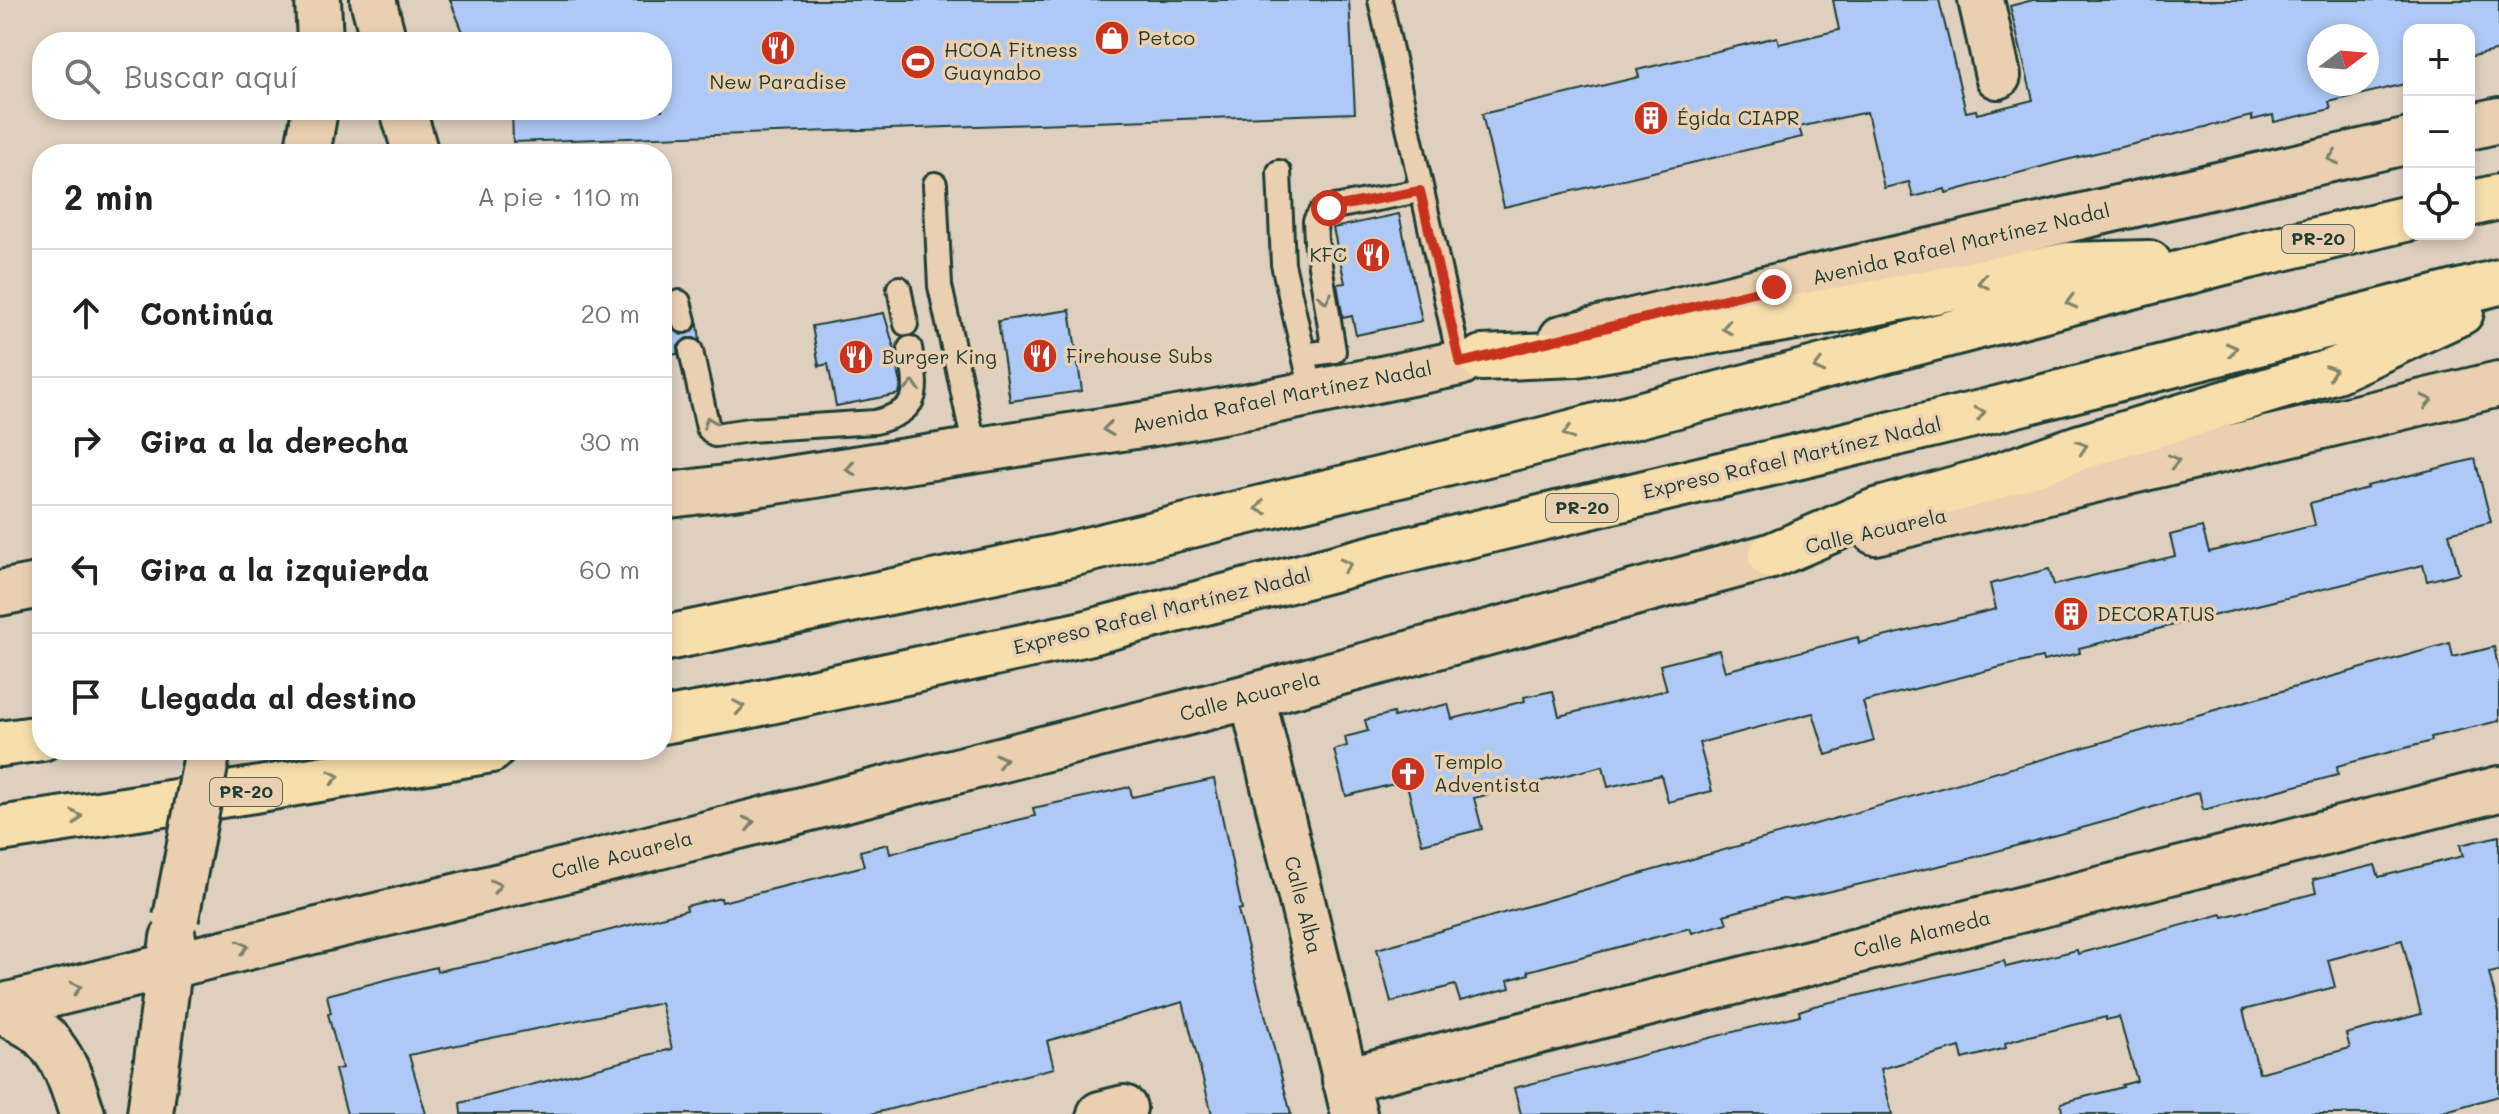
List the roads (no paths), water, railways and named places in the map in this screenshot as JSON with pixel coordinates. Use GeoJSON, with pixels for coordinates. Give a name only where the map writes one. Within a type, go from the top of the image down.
{"type":"FeatureCollection","features":[{"type":"Feature","properties":{"kind":"highway"},"geometry":{"type":"LineString","coordinates":[[2475,203],[2499,197]]}},
{"type":"Feature","properties":{"kind":"highway","name":"PR-20"},"geometry":{"type":"LineString","coordinates":[[672,637],[1058,557],[1509,449],[2228,261],[2403,219]]}},
{"type":"Feature","properties":{"kind":"highway"},"geometry":{"type":"LineString","coordinates":[[1471,360],[1576,354],[1843,309],[2068,265],[2228,261]]}},
{"type":"Feature","properties":{"kind":"highway","name":"Expreso Rafael Martínez Nadal"},"geometry":{"type":"LineString","coordinates":[[672,719],[1083,634],[1381,556],[1985,412],[2499,282]]}},
{"type":"Feature","properties":{"kind":"highway"},"geometry":{"type":"LineString","coordinates":[[1771,556],[1876,511],[1984,481],[2078,448],[2336,370],[2499,295]]}},
{"type":"Feature","properties":{"kind":"highway"},"geometry":{"type":"LineString","coordinates":[[0,744],[32,739]]}},
{"type":"Feature","properties":{"kind":"highway","name":"PR-20"},"geometry":{"type":"LineString","coordinates":[[0,829],[432,760]]}},
{"type":"Feature","properties":{"kind":"street"},"geometry":{"type":"LineString","coordinates":[[318,0],[320,32]]}},
{"type":"Feature","properties":{"kind":"street"},"geometry":{"type":"LineString","coordinates":[[373,0],[381,32]]}},
{"type":"Feature","properties":{"kind":"street"},"geometry":{"type":"LineString","coordinates":[[1981,0],[1998,76]]}},
{"type":"Feature","properties":{"kind":"street"},"geometry":{"type":"LineString","coordinates":[[309,144],[313,120]]}},
{"type":"Feature","properties":{"kind":"street"},"geometry":{"type":"LineString","coordinates":[[406,120],[413,144]]}},
{"type":"Feature","properties":{"kind":"street"},"geometry":{"type":"LineString","coordinates":[[2475,126],[2499,120]]}},
{"type":"Feature","properties":{"kind":"street","name":"Avenida Rafael Martínez Nadal"},"geometry":{"type":"LineString","coordinates":[[672,495],[1154,423],[1309,374],[1471,360],[2403,142]]}},
{"type":"Feature","properties":{"kind":"street","name":"Calle Acuarela"},"geometry":{"type":"LineString","coordinates":[[0,1008],[534,878],[1252,696],[1771,556],[2499,384]]}},
{"type":"Feature","properties":{"kind":"street"},"geometry":{"type":"LineString","coordinates":[[0,593],[32,587]]}},
{"type":"Feature","properties":{"kind":"street","name":"Calle Alba"},"geometry":{"type":"LineString","coordinates":[[1252,696],[1350,1097]]}},
{"type":"Feature","properties":{"kind":"street"},"geometry":{"type":"LineString","coordinates":[[150,1114],[168,965],[206,760]]}},
{"type":"Feature","properties":{"kind":"street","name":"Calle Alameda"},"geometry":{"type":"LineString","coordinates":[[1350,1097],[2499,789]]}},
{"type":"Feature","properties":{"kind":"street"},"geometry":{"type":"LineString","coordinates":[[0,1008],[34,1028],[54,1048],[71,1078],[82,1114]]}},
{"type":"Feature","properties":{"kind":"lane"},"geometry":{"type":"LineString","coordinates":[[1380,0],[1420,191],[1471,360]]}},
{"type":"Feature","properties":{"kind":"lane"},"geometry":{"type":"LineString","coordinates":[[1279,172],[1283,264],[1309,374],[1334,351],[1315,221],[1320,213],[1329,208],[1420,191]]}},
{"type":"Feature","properties":{"kind":"lane"},"geometry":{"type":"LineString","coordinates":[[935,184],[940,286],[975,449]]}},
{"type":"Feature","properties":{"kind":"lane"},"geometry":{"type":"LineString","coordinates":[[899,288],[906,324]]}},
{"type":"Feature","properties":{"kind":"lane"},"geometry":{"type":"LineString","coordinates":[[691,351],[708,428],[715,435],[875,422],[901,413],[909,406],[915,393],[910,348]]}},
{"type":"Feature","properties":{"kind":"place","name":"Petco"},"geometry":{"type":"Point","coordinates":[1112,38]}},
{"type":"Feature","properties":{"kind":"place","name":"New Paradise"},"geometry":{"type":"Point","coordinates":[778,48]}},
{"type":"Feature","properties":{"kind":"place","name":"HCOA Fitness Guaynabo"},"geometry":{"type":"Point","coordinates":[918,62]}},
{"type":"Feature","properties":{"kind":"place","name":"Égida CIAPR"},"geometry":{"type":"Point","coordinates":[1651,118]}},
{"type":"Feature","properties":{"kind":"place","name":"KFC"},"geometry":{"type":"Point","coordinates":[1373,255]}},
{"type":"Feature","properties":{"kind":"place","name":"Firehouse Subs"},"geometry":{"type":"Point","coordinates":[1040,356]}},
{"type":"Feature","properties":{"kind":"place","name":"Burger King"},"geometry":{"type":"Point","coordinates":[856,357]}},
{"type":"Feature","properties":{"kind":"place","name":"DECORATUS"},"geometry":{"type":"Point","coordinates":[2071,614]}},
{"type":"Feature","properties":{"kind":"place","name":"Templo Adventista"},"geometry":{"type":"Point","coordinates":[1408,774]}}]}
